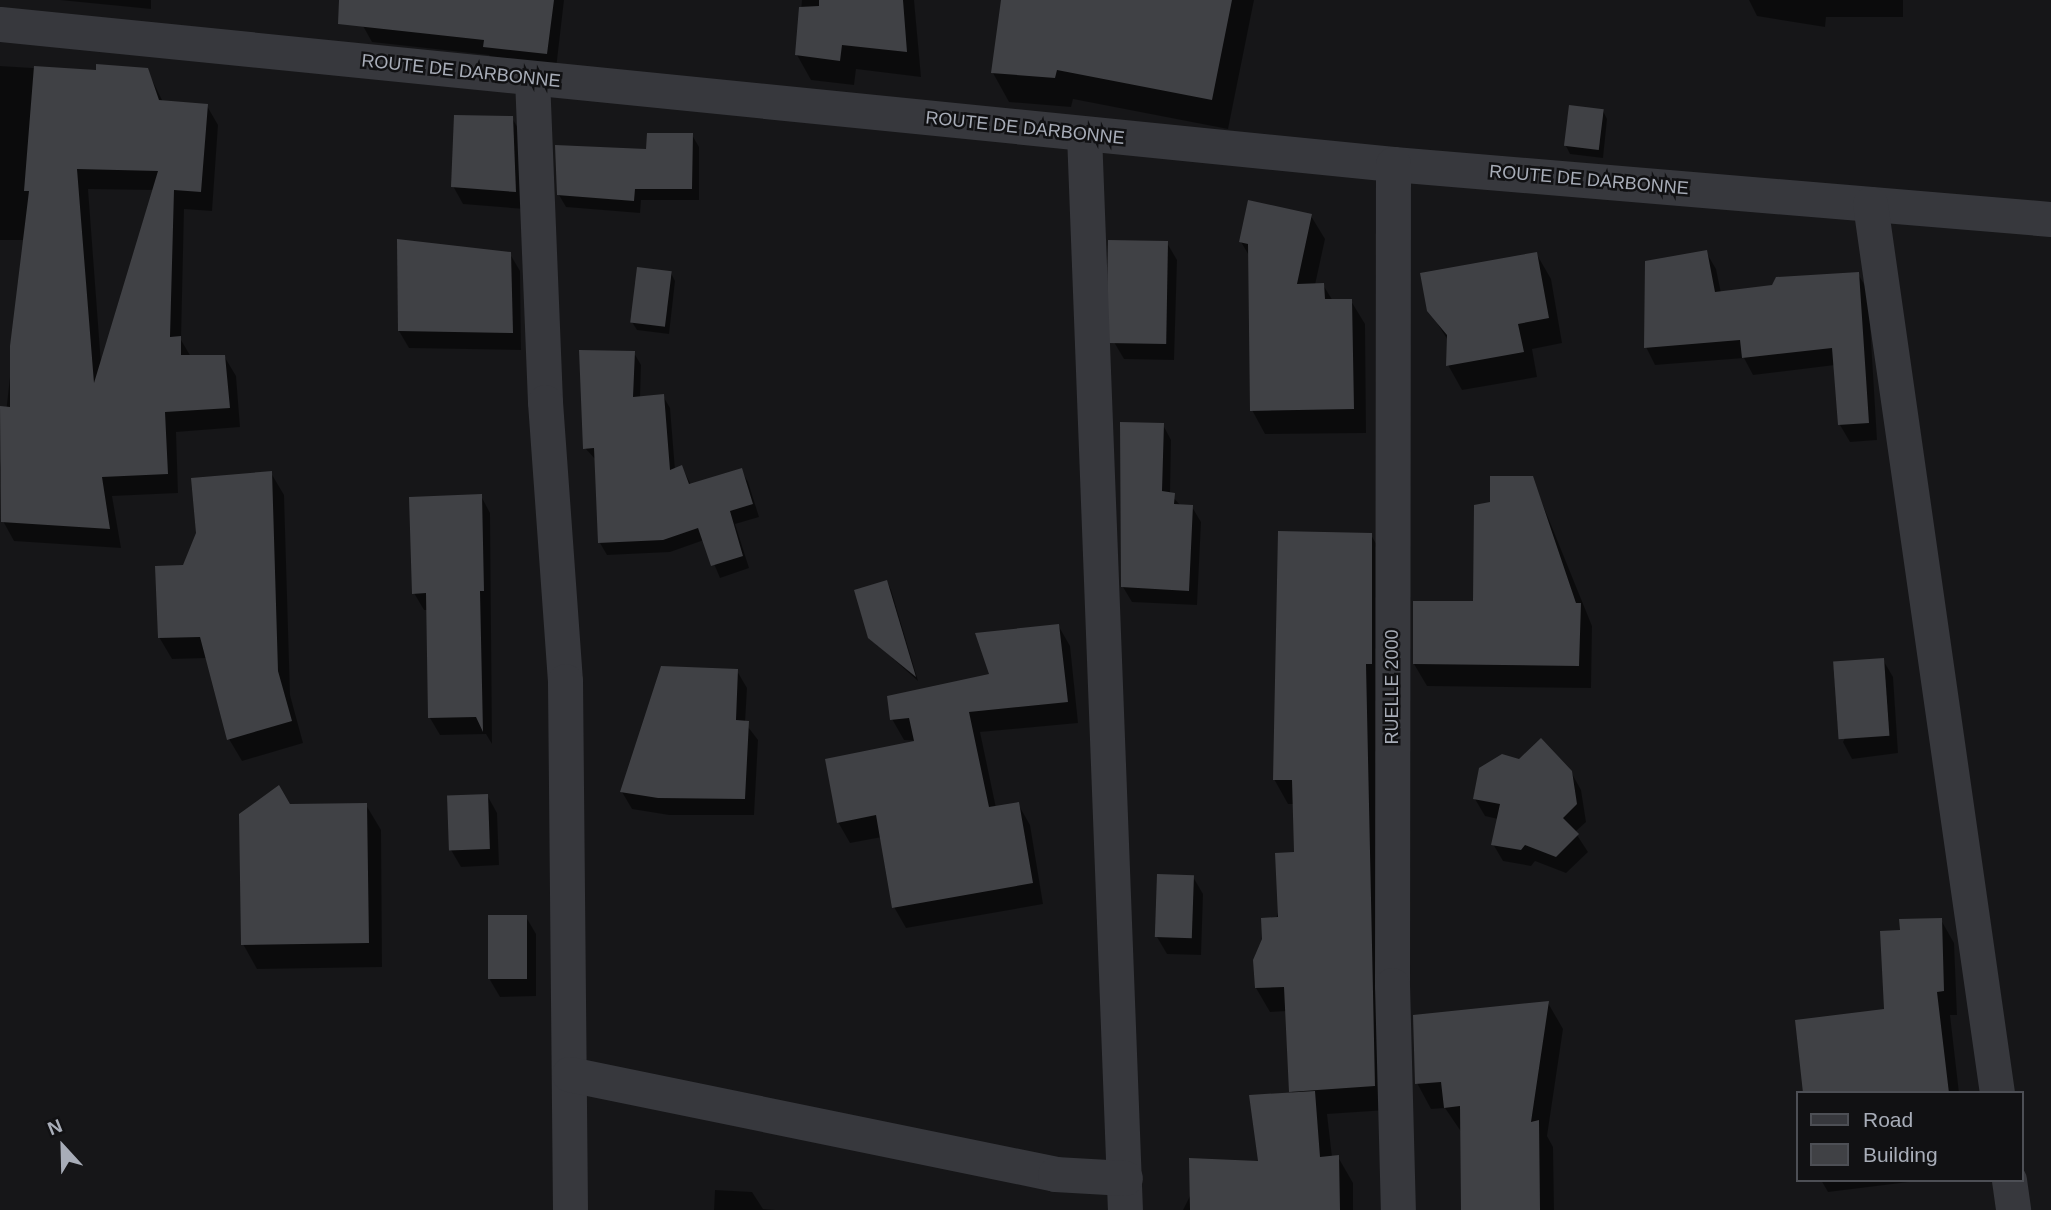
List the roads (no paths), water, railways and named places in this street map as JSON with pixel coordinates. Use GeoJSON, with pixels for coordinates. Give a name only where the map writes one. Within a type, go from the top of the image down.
{"type":"FeatureCollection","features":[{"type":"Feature","properties":{"kind":"street","name":"ROUTE DE DARBONNE"},"geometry":{"type":"LineString","coordinates":[[0,24],[1393,164],[2051,219]]}},
{"type":"Feature","properties":{"kind":"street"},"geometry":{"type":"LineString","coordinates":[[532,78],[545,402],[565,681],[570,1210]]}},
{"type":"Feature","properties":{"kind":"street"},"geometry":{"type":"LineString","coordinates":[[569,1074],[1055,1174],[1125,1194],[1084,134]]}},
{"type":"Feature","properties":{"kind":"street","name":"RUELLE 2000"},"geometry":{"type":"LineString","coordinates":[[1393,164],[1392,985],[1398,1210]]}},
{"type":"Feature","properties":{"kind":"street"},"geometry":{"type":"LineString","coordinates":[[1870,204],[1997,1091]]}},
{"type":"Feature","properties":{"kind":"street"},"geometry":{"type":"LineString","coordinates":[[2009,1182],[2013,1210]]}}]}
